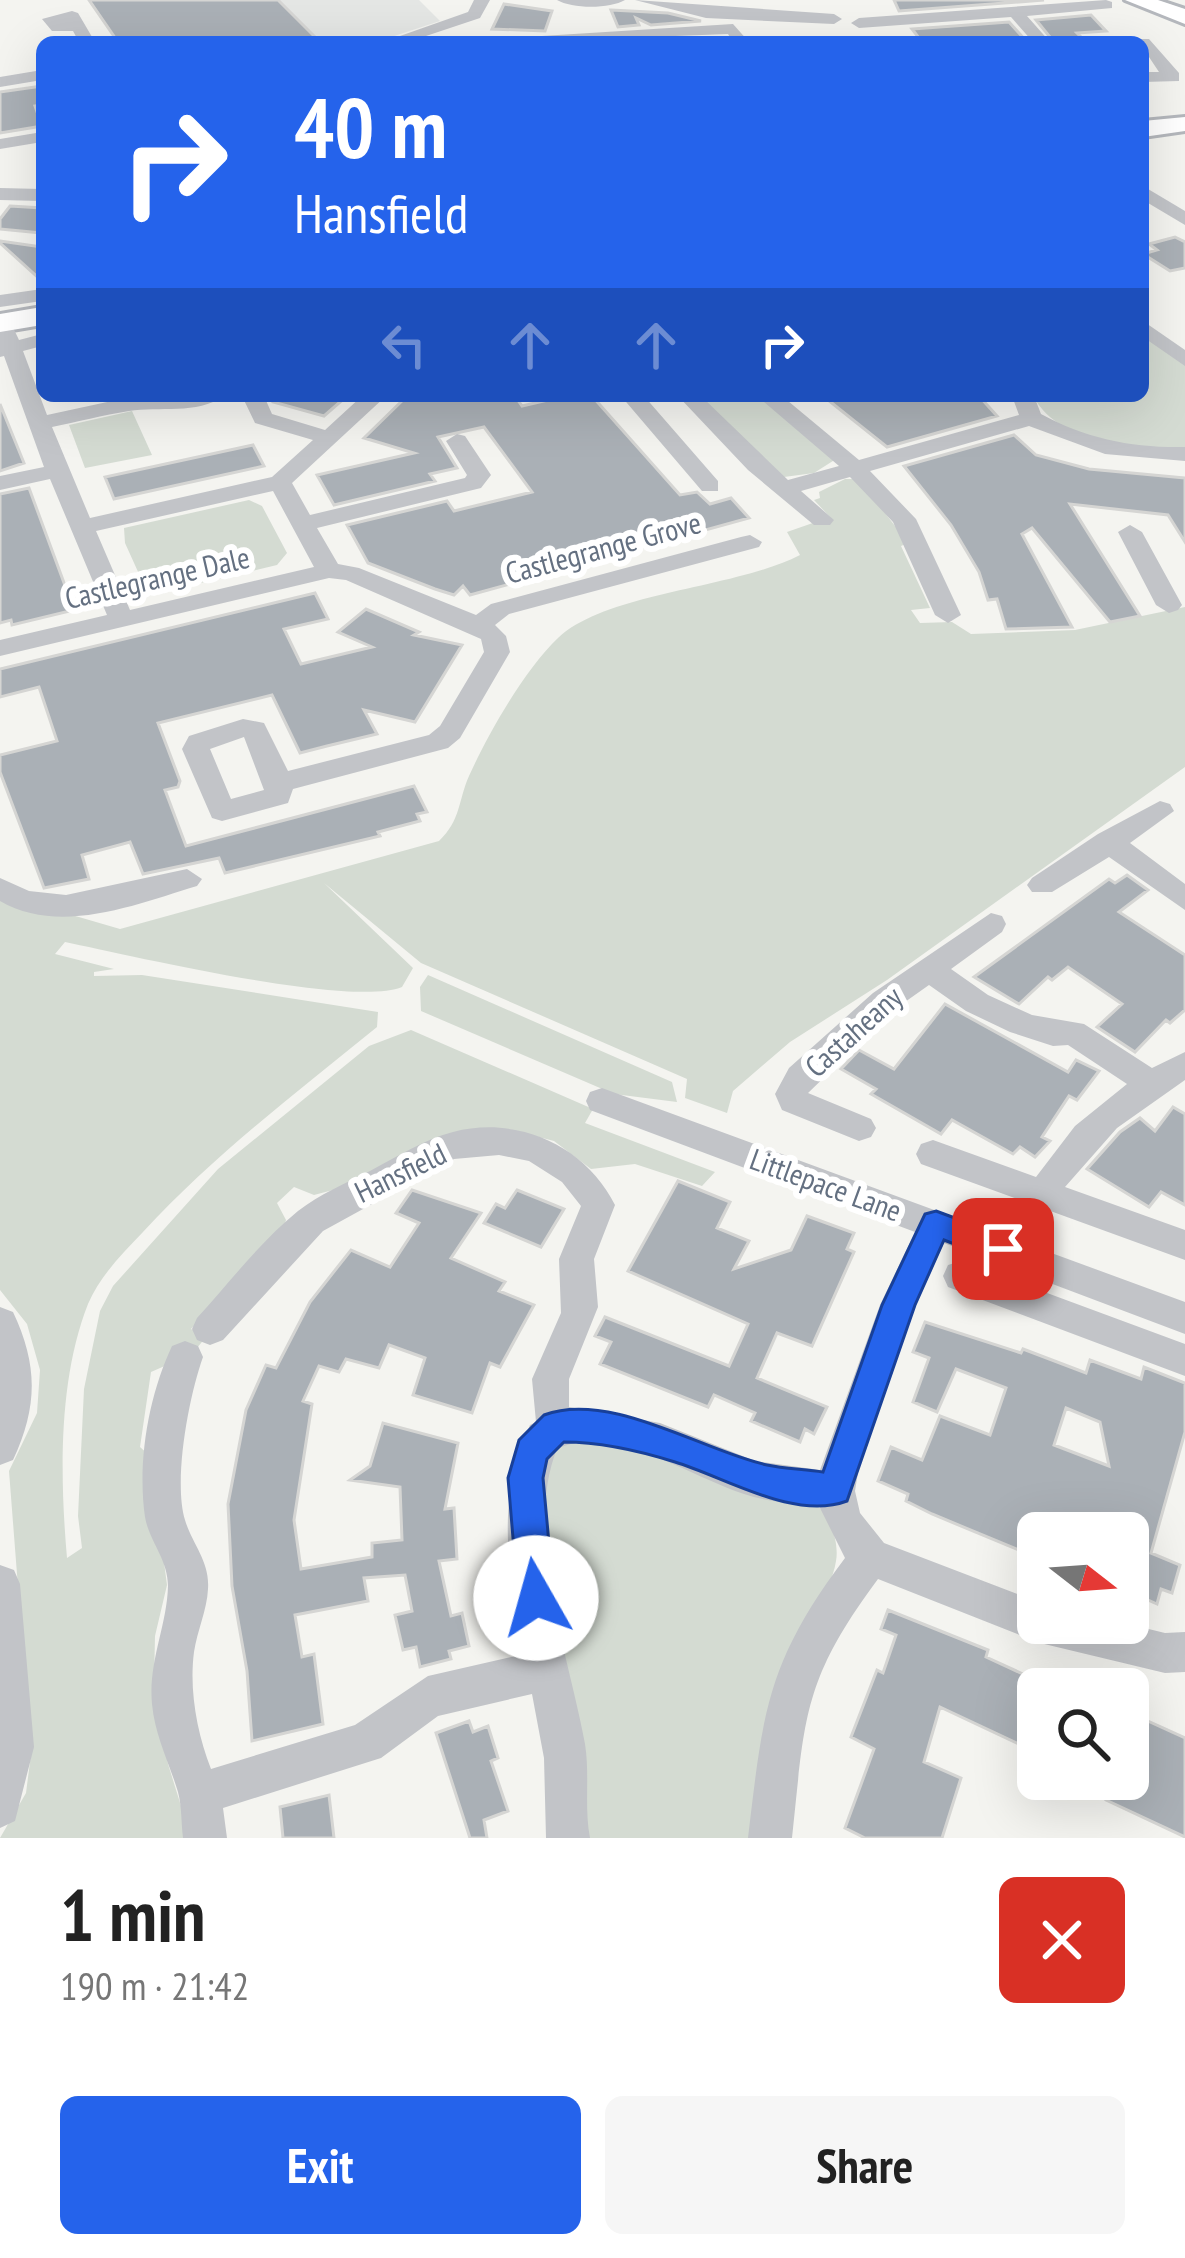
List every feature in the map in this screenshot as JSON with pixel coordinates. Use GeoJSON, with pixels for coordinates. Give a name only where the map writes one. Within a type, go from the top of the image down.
{"type":"FeatureCollection","features":[{"type":"Feature","properties":{"kind":"street"},"geometry":{"type":"LineString","coordinates":[[409,36],[470,16],[482,0]]}},
{"type":"Feature","properties":{"kind":"street"},"geometry":{"type":"LineString","coordinates":[[565,0],[617,0]]}},
{"type":"Feature","properties":{"kind":"street"},"geometry":{"type":"LineString","coordinates":[[829,36],[843,0]]}},
{"type":"Feature","properties":{"kind":"street"},"geometry":{"type":"LineString","coordinates":[[875,0],[890,21]]}},
{"type":"Feature","properties":{"kind":"street"},"geometry":{"type":"LineString","coordinates":[[1136,0],[1185,17]]}},
{"type":"Feature","properties":{"kind":"street"},"geometry":{"type":"LineString","coordinates":[[652,1],[706,13],[833,19]]}},
{"type":"Feature","properties":{"kind":"street"},"geometry":{"type":"LineString","coordinates":[[860,23],[1106,5]]}},
{"type":"Feature","properties":{"kind":"street"},"geometry":{"type":"LineString","coordinates":[[1016,13],[1037,36]]}},
{"type":"Feature","properties":{"kind":"street"},"geometry":{"type":"LineString","coordinates":[[664,36],[733,29],[737,36]]}},
{"type":"Feature","properties":{"kind":"street"},"geometry":{"type":"LineString","coordinates":[[1149,51],[1173,77],[1149,77]]}},
{"type":"Feature","properties":{"kind":"street"},"geometry":{"type":"LineString","coordinates":[[0,82],[36,76]]}},
{"type":"Feature","properties":{"kind":"street"},"geometry":{"type":"LineString","coordinates":[[1149,128],[1185,124]]}},
{"type":"Feature","properties":{"kind":"street"},"geometry":{"type":"LineString","coordinates":[[0,144],[36,138]]}},
{"type":"Feature","properties":{"kind":"street"},"geometry":{"type":"LineString","coordinates":[[0,194],[36,195]]}},
{"type":"Feature","properties":{"kind":"street"},"geometry":{"type":"LineString","coordinates":[[1149,196],[1185,219]]}},
{"type":"Feature","properties":{"kind":"street"},"geometry":{"type":"LineString","coordinates":[[0,302],[36,296]]}},
{"type":"Feature","properties":{"kind":"street"},"geometry":{"type":"LineString","coordinates":[[3,336],[36,319]]}},
{"type":"Feature","properties":{"kind":"street"},"geometry":{"type":"LineString","coordinates":[[1149,332],[1185,360]]}},
{"type":"Feature","properties":{"kind":"street"},"geometry":{"type":"LineString","coordinates":[[3,336],[36,339]]}},
{"type":"Feature","properties":{"kind":"street"},"geometry":{"type":"LineString","coordinates":[[3,336],[121,619]]}},
{"type":"Feature","properties":{"kind":"street"},"geometry":{"type":"LineString","coordinates":[[39,423],[135,403],[177,402]]}},
{"type":"Feature","properties":{"kind":"street"},"geometry":{"type":"LineString","coordinates":[[256,402],[263,418],[329,438]]}},
{"type":"Feature","properties":{"kind":"street"},"geometry":{"type":"LineString","coordinates":[[83,527],[280,482],[368,402]]}},
{"type":"Feature","properties":{"kind":"street"},"geometry":{"type":"LineString","coordinates":[[637,402],[703,477],[666,476]]}},
{"type":"Feature","properties":{"kind":"street"},"geometry":{"type":"LineString","coordinates":[[695,402],[732,442],[823,520]]}},
{"type":"Feature","properties":{"kind":"street"},"geometry":{"type":"LineString","coordinates":[[775,402],[854,466],[904,519],[948,615]]}},
{"type":"Feature","properties":{"kind":"street"},"geometry":{"type":"LineString","coordinates":[[786,488],[1027,407],[1052,431],[1121,452],[1185,454]]}},
{"type":"Feature","properties":{"kind":"street"},"geometry":{"type":"LineString","coordinates":[[302,524],[473,483],[478,475],[457,441]]}},
{"type":"Feature","properties":{"kind":"street"},"geometry":{"type":"LineString","coordinates":[[0,483],[58,471]]}},
{"type":"Feature","properties":{"kind":"street"},"geometry":{"type":"LineString","coordinates":[[279,783],[415,750],[445,737],[497,652],[493,636],[478,625],[350,573],[329,571],[280,482]]}},
{"type":"Feature","properties":{"kind":"street"},"geometry":{"type":"LineString","coordinates":[[1130,532],[1171,592]]}},
{"type":"Feature","properties":{"kind":"street","name":"Castlegrange Grove"},"geometry":{"type":"LineString","coordinates":[[478,625],[500,609],[750,542]]}},
{"type":"Feature","properties":{"kind":"street","name":"Castlegrange Dale"},"geometry":{"type":"LineString","coordinates":[[0,649],[329,571]]}},
{"type":"Feature","properties":{"kind":"street"},"geometry":{"type":"LineString","coordinates":[[1042,885],[1160,811]]}},
{"type":"Feature","properties":{"kind":"street"},"geometry":{"type":"LineString","coordinates":[[1108,842],[1185,899]]}},
{"type":"Feature","properties":{"kind":"street"},"geometry":{"type":"LineString","coordinates":[[0,888],[32,903],[76,904],[187,879]]}},
{"type":"Feature","properties":{"kind":"street","name":"Castaheany"},"geometry":{"type":"LineString","coordinates":[[860,1128],[794,1102],[792,1089],[810,1066],[926,968],[991,924]]}},
{"type":"Feature","properties":{"kind":"street","name":"Castaheany"},"geometry":{"type":"LineString","coordinates":[[926,968],[977,1003],[1021,1024],[1053,1034],[1073,1033],[1152,1084]]}},
{"type":"Feature","properties":{"kind":"street"},"geometry":{"type":"LineString","coordinates":[[1044,1192],[1085,1137],[1185,1064]]}},
{"type":"Feature","properties":{"kind":"street","name":"Littlepace Lane"},"geometry":{"type":"LineString","coordinates":[[602,1101],[1185,1318]]}},
{"type":"Feature","properties":{"kind":"street","name":"Hansfield"},"geometry":{"type":"LineString","coordinates":[[205,1838],[200,1794],[182,1749],[173,1704],[172,1654],[188,1588],[185,1562],[165,1520],[169,1400],[198,1343],[311,1221],[455,1144],[500,1140],[533,1148],[577,1172],[598,1205],[574,1270],[581,1308],[556,1354],[548,1382],[547,1403],[556,1426]]}},
{"type":"Feature","properties":{"kind":"street"},"geometry":{"type":"LineString","coordinates":[[932,1154],[1185,1245]]}},
{"type":"Feature","properties":{"kind":"street"},"geometry":{"type":"LineString","coordinates":[[936,1224],[898,1305],[834,1489],[843,1522],[870,1557],[1017,1614]]}},
{"type":"Feature","properties":{"kind":"street"},"geometry":{"type":"LineString","coordinates":[[962,1276],[1185,1360]]}},
{"type":"Feature","properties":{"kind":"street"},"geometry":{"type":"LineString","coordinates":[[0,1323],[19,1382],[17,1406],[0,1448]]}},
{"type":"Feature","properties":{"kind":"street"},"geometry":{"type":"LineString","coordinates":[[568,1838],[566,1753],[531,1571],[526,1478],[532,1452],[556,1426],[589,1426],[679,1447],[764,1481],[834,1489]]}},
{"type":"Feature","properties":{"kind":"street"},"geometry":{"type":"LineString","coordinates":[[770,1838],[783,1718],[795,1677],[819,1630],[870,1557]]}},
{"type":"Feature","properties":{"kind":"street"},"geometry":{"type":"LineString","coordinates":[[0,1584],[13,1747],[11,1774],[0,1807]]}},
{"type":"Feature","properties":{"kind":"street"},"geometry":{"type":"LineString","coordinates":[[1127,1644],[1184,1653]]}},
{"type":"Feature","properties":{"kind":"street"},"geometry":{"type":"LineString","coordinates":[[200,1794],[366,1743],[428,1697],[550,1669]]}},
{"type":"Feature","properties":{"kind":"shaded area"},"geometry":{"type":"Polygon","coordinates":[[[137,0],[419,0],[440,21],[394,36],[163,36],[137,0]]]}},
{"type":"Feature","properties":{"kind":"shaded area"},"geometry":{"type":"Polygon","coordinates":[[[1149,337],[1185,365],[1185,449],[1100,442],[1061,425],[1038,402],[1149,402],[1149,337]]]}},
{"type":"Feature","properties":{"kind":"shaded area"},"geometry":{"type":"Polygon","coordinates":[[[705,402],[765,402],[836,459],[814,473],[784,477],[705,402]]]}},
{"type":"Feature","properties":{"kind":"shaded area"},"geometry":{"type":"Polygon","coordinates":[[[132,411],[152,455],[85,468],[69,425],[132,411]]]}},
{"type":"Feature","properties":{"kind":"shaded area"},"geometry":{"type":"Polygon","coordinates":[[[845,479],[859,479],[908,543],[901,546],[930,608],[911,610],[920,623],[952,622],[971,634],[1075,630],[1185,607],[1185,767],[887,980],[790,1042],[733,1091],[727,1113],[685,1098],[687,1079],[421,963],[324,883],[413,968],[402,987],[375,992],[290,985],[65,942],[55,954],[114,969],[94,972],[94,976],[142,975],[378,1012],[377,1027],[198,1177],[120,1257],[93,1294],[78,1333],[66,1397],[63,1495],[67,1558],[82,1548],[78,1516],[84,1389],[100,1311],[113,1286],[218,1169],[369,1046],[411,1030],[593,1109],[585,1123],[715,1172],[702,1186],[635,1164],[591,1169],[554,1141],[508,1129],[333,1190],[314,1195],[294,1187],[277,1203],[286,1220],[282,1233],[191,1329],[206,1337],[192,1354],[151,1372],[140,1447],[150,1456],[167,1585],[155,1636],[154,1683],[168,1764],[191,1838],[0,1838],[26,1793],[31,1754],[9,1471],[37,1413],[40,1370],[27,1324],[0,1290],[0,894],[120,929],[439,841],[455,818],[469,776],[497,722],[520,684],[558,638],[607,610],[741,576],[800,555],[787,532],[830,517],[814,500],[820,498],[819,492],[845,479]]]}},
{"type":"Feature","properties":{"kind":"shaded area"},"geometry":{"type":"Polygon","coordinates":[[[249,500],[262,506],[287,553],[277,565],[162,592],[144,585],[125,543],[124,528],[249,500]]]}},
{"type":"Feature","properties":{"kind":"shaded area"},"geometry":{"type":"Polygon","coordinates":[[[428,975],[672,1082],[677,1102],[614,1094],[421,1011],[420,987],[428,975]]]}},
{"type":"Feature","properties":{"kind":"shaded area"},"geometry":{"type":"Polygon","coordinates":[[[583,1438],[780,1490],[821,1509],[831,1527],[836,1548],[833,1573],[786,1659],[771,1702],[749,1838],[581,1838],[539,1489],[554,1446],[583,1438]]]}},
{"type":"Feature","properties":{"kind":"building"},"geometry":{"type":"Polygon","coordinates":[[[89,0],[278,0],[314,36],[114,36],[89,0]]]}},
{"type":"Feature","properties":{"kind":"building"},"geometry":{"type":"Polygon","coordinates":[[[894,0],[1044,0],[899,11],[894,0]]]}},
{"type":"Feature","properties":{"kind":"building"},"geometry":{"type":"Polygon","coordinates":[[[504,4],[552,11],[545,31],[492,29],[504,4]]]}},
{"type":"Feature","properties":{"kind":"building"},"geometry":{"type":"Polygon","coordinates":[[[611,10],[668,13],[701,21],[651,25],[636,18],[639,25],[618,27],[611,10]]]}},
{"type":"Feature","properties":{"kind":"building"},"geometry":{"type":"Polygon","coordinates":[[[1091,15],[1106,31],[1049,36],[1036,20],[1091,15]]]}},
{"type":"Feature","properties":{"kind":"building"},"geometry":{"type":"Polygon","coordinates":[[[1009,22],[1022,36],[917,36],[912,29],[1009,22]]]}},
{"type":"Feature","properties":{"kind":"building"},"geometry":{"type":"Polygon","coordinates":[[[36,87],[36,127],[0,133],[0,92],[36,87]]]}},
{"type":"Feature","properties":{"kind":"building"},"geometry":{"type":"Polygon","coordinates":[[[10,206],[36,208],[36,232],[0,229],[0,219],[10,206]]]}},
{"type":"Feature","properties":{"kind":"building"},"geometry":{"type":"Polygon","coordinates":[[[1175,237],[1185,242],[1185,268],[1170,271],[1149,258],[1149,252],[1157,250],[1149,244],[1175,237]]]}},
{"type":"Feature","properties":{"kind":"building"},"geometry":{"type":"Polygon","coordinates":[[[0,243],[36,246],[36,276],[0,243]]]}},
{"type":"Feature","properties":{"kind":"building"},"geometry":{"type":"Polygon","coordinates":[[[273,402],[340,402],[324,416],[273,402]]]}},
{"type":"Feature","properties":{"kind":"building"},"geometry":{"type":"Polygon","coordinates":[[[401,402],[519,402],[522,406],[597,402],[680,495],[697,492],[710,504],[731,498],[749,518],[470,595],[463,586],[454,595],[368,563],[347,525],[447,501],[454,511],[532,492],[484,427],[438,437],[457,468],[430,474],[435,481],[334,505],[317,475],[414,453],[364,438],[401,402]]]}},
{"type":"Feature","properties":{"kind":"building"},"geometry":{"type":"Polygon","coordinates":[[[831,402],[984,402],[997,416],[887,447],[831,402]]]}},
{"type":"Feature","properties":{"kind":"building"},"geometry":{"type":"Polygon","coordinates":[[[0,404],[24,463],[0,471],[0,404]]]}},
{"type":"Feature","properties":{"kind":"building"},"geometry":{"type":"Polygon","coordinates":[[[1014,435],[1036,455],[1089,469],[1185,478],[1185,542],[1168,515],[1070,504],[1140,616],[1110,622],[1032,528],[1022,534],[1072,627],[1006,629],[997,599],[988,600],[979,572],[951,525],[904,466],[1014,435]]]}},
{"type":"Feature","properties":{"kind":"building"},"geometry":{"type":"Polygon","coordinates":[[[253,445],[264,466],[114,499],[105,477],[253,445]]]}},
{"type":"Feature","properties":{"kind":"building"},"geometry":{"type":"Polygon","coordinates":[[[29,488],[74,610],[12,625],[11,620],[0,623],[0,494],[29,488]]]}},
{"type":"Feature","properties":{"kind":"building"},"geometry":{"type":"Polygon","coordinates":[[[315,593],[328,619],[284,629],[301,664],[372,647],[338,632],[366,609],[419,632],[414,635],[462,645],[415,722],[364,710],[377,734],[300,753],[272,695],[158,723],[180,781],[178,787],[165,790],[186,846],[414,786],[427,812],[417,814],[420,821],[378,832],[380,836],[225,873],[219,858],[143,874],[130,842],[82,855],[89,879],[44,888],[0,772],[0,755],[57,741],[39,687],[0,697],[0,669],[315,593]]]}},
{"type":"Feature","properties":{"kind":"building"},"geometry":{"type":"Polygon","coordinates":[[[1127,875],[1148,890],[1119,912],[1185,955],[1185,1010],[1170,1023],[1166,1020],[1135,1052],[1097,1027],[1122,1004],[1068,967],[1052,980],[1048,977],[1019,1004],[974,977],[1109,879],[1115,883],[1127,875]]]}},
{"type":"Feature","properties":{"kind":"building"},"geometry":{"type":"Polygon","coordinates":[[[945,1004],[1068,1072],[1076,1060],[1099,1071],[1077,1100],[1069,1096],[1042,1137],[1050,1141],[1035,1157],[1020,1147],[1013,1154],[952,1120],[941,1134],[871,1094],[876,1089],[841,1069],[859,1050],[894,1069],[945,1004]]]}},
{"type":"Feature","properties":{"kind":"building"},"geometry":{"type":"Polygon","coordinates":[[[1173,1107],[1185,1114],[1185,1205],[1161,1192],[1149,1207],[1087,1169],[1120,1132],[1140,1118],[1155,1131],[1173,1107]]]}},
{"type":"Feature","properties":{"kind":"building"},"geometry":{"type":"Polygon","coordinates":[[[678,1181],[730,1202],[717,1228],[749,1241],[734,1269],[791,1250],[807,1216],[854,1233],[847,1249],[854,1252],[812,1346],[777,1333],[757,1378],[827,1407],[814,1434],[805,1429],[800,1442],[751,1421],[755,1413],[714,1395],[708,1407],[600,1364],[611,1342],[595,1336],[605,1317],[729,1366],[748,1324],[628,1271],[678,1181]]]}},
{"type":"Feature","properties":{"kind":"building"},"geometry":{"type":"Polygon","coordinates":[[[412,1190],[481,1213],[451,1258],[505,1282],[499,1291],[534,1305],[500,1367],[490,1363],[472,1413],[413,1395],[425,1358],[389,1345],[379,1368],[346,1359],[339,1372],[319,1366],[303,1401],[312,1404],[294,1520],[301,1569],[372,1557],[372,1543],[402,1540],[400,1487],[350,1480],[370,1466],[383,1423],[458,1443],[445,1509],[454,1508],[457,1559],[439,1561],[451,1616],[462,1613],[469,1646],[449,1651],[451,1659],[420,1667],[416,1647],[403,1650],[395,1615],[412,1611],[405,1575],[364,1578],[368,1601],[295,1615],[302,1657],[314,1654],[323,1724],[252,1741],[247,1671],[232,1586],[228,1504],[246,1410],[266,1365],[276,1368],[310,1302],[351,1250],[390,1267],[419,1223],[396,1213],[412,1190]]]}},
{"type":"Feature","properties":{"kind":"building"},"geometry":{"type":"Polygon","coordinates":[[[517,1190],[564,1209],[541,1247],[484,1223],[496,1204],[505,1208],[517,1190]]]}},
{"type":"Feature","properties":{"kind":"building"},"geometry":{"type":"Polygon","coordinates":[[[925,1322],[1021,1353],[1023,1349],[1086,1373],[1090,1360],[1141,1379],[1144,1367],[1185,1383],[1185,1432],[1151,1553],[1180,1565],[1172,1593],[1161,1589],[1157,1604],[1149,1600],[1149,1512],[1017,1512],[1017,1549],[932,1514],[906,1501],[908,1494],[878,1481],[891,1447],[922,1460],[940,1416],[990,1435],[1006,1388],[956,1369],[937,1412],[913,1402],[929,1358],[913,1352],[925,1322]],[[1066,1408],[1054,1445],[1109,1466],[1100,1422],[1066,1408]]]}},
{"type":"Feature","properties":{"kind":"building"},"geometry":{"type":"Polygon","coordinates":[[[888,1610],[988,1650],[986,1657],[1017,1671],[1017,1743],[940,1707],[924,1762],[961,1778],[942,1838],[865,1838],[845,1828],[874,1749],[851,1737],[896,1635],[881,1629],[888,1610]]]}},
{"type":"Feature","properties":{"kind":"building"},"geometry":{"type":"Polygon","coordinates":[[[469,1721],[473,1732],[488,1726],[498,1758],[491,1761],[508,1811],[484,1820],[487,1838],[470,1838],[436,1733],[469,1721]]]}},
{"type":"Feature","properties":{"kind":"building"},"geometry":{"type":"Polygon","coordinates":[[[1149,1722],[1185,1738],[1185,1837],[1106,1800],[1149,1800],[1149,1722]]]}},
{"type":"Feature","properties":{"kind":"building"},"geometry":{"type":"Polygon","coordinates":[[[329,1795],[334,1838],[283,1838],[280,1807],[329,1795]]]}},
{"type":"Feature","properties":{"kind":"route"},"geometry":{"type":"LineString","coordinates":[[536,1598],[526,1478],[539,1439],[556,1426],[589,1426],[679,1447],[764,1481],[834,1489],[898,1305],[936,1224],[1003,1249]]}}]}
